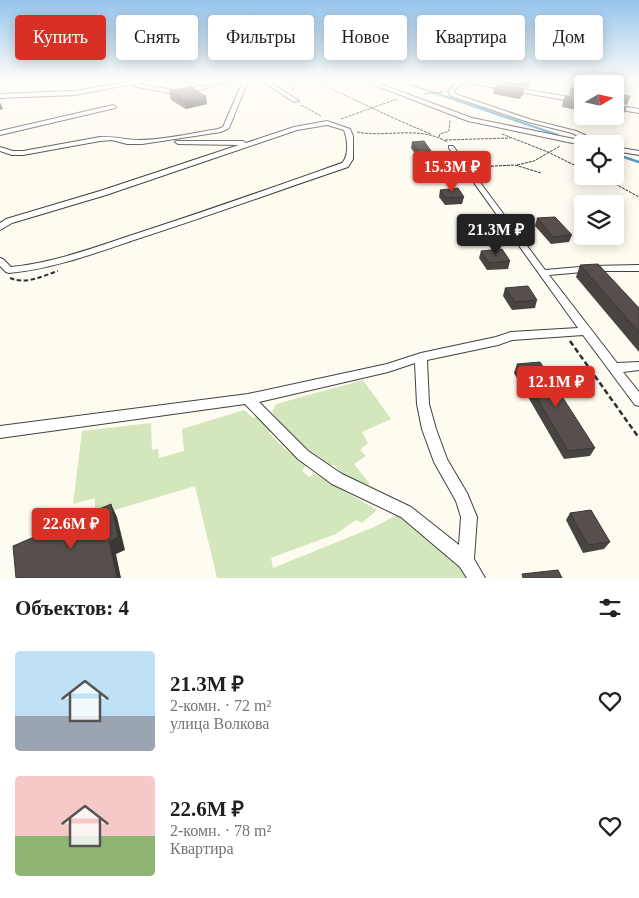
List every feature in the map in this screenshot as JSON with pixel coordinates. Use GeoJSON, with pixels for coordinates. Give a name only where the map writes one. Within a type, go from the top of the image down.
{"type":"FeatureCollection","features":[{"type":"Feature","properties":{"kind":"street"},"geometry":{"type":"LineString","coordinates":[[0,133],[109,108]]}},
{"type":"Feature","properties":{"kind":"street"},"geometry":{"type":"LineString","coordinates":[[142,142],[207,133],[226,128],[235,108]]}},
{"type":"Feature","properties":{"kind":"street"},"geometry":{"type":"LineString","coordinates":[[437,108],[470,120],[574,141]]}},
{"type":"Feature","properties":{"kind":"street"},"geometry":{"type":"LineString","coordinates":[[489,108],[580,135]]}},
{"type":"Feature","properties":{"kind":"street"},"geometry":{"type":"LineString","coordinates":[[624,109],[639,111]]}},
{"type":"Feature","properties":{"kind":"street"},"geometry":{"type":"LineString","coordinates":[[0,227],[9,221],[103,193],[313,124],[327,123],[347,129],[350,136],[350,159],[345,165],[138,236],[54,262],[25,269],[9,270],[0,261]]}},
{"type":"Feature","properties":{"kind":"street"},"geometry":{"type":"LineString","coordinates":[[0,149],[12,153],[23,153],[112,138],[127,142],[251,143]]}},
{"type":"Feature","properties":{"kind":"street"},"geometry":{"type":"LineString","coordinates":[[448,143],[542,273],[639,401]]}},
{"type":"Feature","properties":{"kind":"street"},"geometry":{"type":"LineString","coordinates":[[624,150],[639,153]]}},
{"type":"Feature","properties":{"kind":"street"},"geometry":{"type":"LineString","coordinates":[[542,273],[635,266],[639,268]]}},
{"type":"Feature","properties":{"kind":"street"},"geometry":{"type":"LineString","coordinates":[[597,269],[609,282]]}},
{"type":"Feature","properties":{"kind":"street"},"geometry":{"type":"LineString","coordinates":[[0,432],[248,399],[388,368],[421,357],[498,342],[511,336],[586,331]]}},
{"type":"Feature","properties":{"kind":"street"},"geometry":{"type":"LineString","coordinates":[[421,357],[423,404],[429,429],[440,462],[462,498],[469,517],[466,561]]}},
{"type":"Feature","properties":{"kind":"street"},"geometry":{"type":"LineString","coordinates":[[614,368],[639,366]]}},
{"type":"Feature","properties":{"kind":"street"},"geometry":{"type":"LineString","coordinates":[[248,399],[303,455],[337,480],[406,512],[466,561],[477,578]]}},
{"type":"Feature","properties":{"kind":"path"},"geometry":{"type":"LineString","coordinates":[[308,108],[326,118]]}},
{"type":"Feature","properties":{"kind":"path"},"geometry":{"type":"LineString","coordinates":[[339,120],[374,108],[384,115],[432,134],[448,143],[513,138],[526,139]]}},
{"type":"Feature","properties":{"kind":"path"},"geometry":{"type":"LineString","coordinates":[[347,129],[362,134],[380,136],[418,133],[432,134]]}},
{"type":"Feature","properties":{"kind":"path"},"geometry":{"type":"LineString","coordinates":[[498,133],[574,164]]}},
{"type":"Feature","properties":{"kind":"path"},"geometry":{"type":"LineString","coordinates":[[467,168],[529,163],[561,145],[574,143]]}},
{"type":"Feature","properties":{"kind":"path"},"geometry":{"type":"LineString","coordinates":[[515,165],[541,173]]}},
{"type":"Feature","properties":{"kind":"path"},"geometry":{"type":"LineString","coordinates":[[618,185],[639,197]]}},
{"type":"Feature","properties":{"kind":"path"},"geometry":{"type":"LineString","coordinates":[[565,333],[639,438]]}},
{"type":"Feature","properties":{"kind":"green space"},"geometry":{"type":"Polygon","coordinates":[[[363,380],[391,419],[362,432],[368,443],[360,450],[366,456],[354,464],[370,484],[362,487],[348,480],[334,465],[325,466],[285,431],[272,412],[276,404],[363,380]]]}},
{"type":"Feature","properties":{"kind":"green space"},"geometry":{"type":"Polygon","coordinates":[[[244,410],[253,418],[257,417],[271,430],[269,433],[285,449],[307,464],[302,471],[309,477],[315,474],[377,510],[362,523],[356,520],[336,534],[271,558],[273,568],[374,527],[397,515],[425,538],[428,536],[461,566],[469,578],[217,578],[195,486],[95,516],[95,498],[73,504],[82,431],[151,423],[152,450],[158,449],[159,458],[184,451],[182,429],[244,410]]]}},
{"type":"Feature","properties":{"kind":"building"},"geometry":{"type":"Polygon","coordinates":[[[424,141],[445,171],[433,172],[412,142],[424,141]]]}},
{"type":"Feature","properties":{"kind":"building"},"geometry":{"type":"Polygon","coordinates":[[[458,188],[464,197],[446,198],[440,190],[458,188]]]}},
{"type":"Feature","properties":{"kind":"building"},"geometry":{"type":"Polygon","coordinates":[[[477,216],[484,226],[465,227],[458,217],[477,216]]]}},
{"type":"Feature","properties":{"kind":"building"},"geometry":{"type":"Polygon","coordinates":[[[555,217],[572,235],[553,237],[537,218],[555,217]]]}},
{"type":"Feature","properties":{"kind":"building"},"geometry":{"type":"Polygon","coordinates":[[[502,249],[510,261],[489,263],[481,251],[502,249]]]}},
{"type":"Feature","properties":{"kind":"building"},"geometry":{"type":"Polygon","coordinates":[[[598,264],[639,308],[639,332],[580,265],[598,264]]]}},
{"type":"Feature","properties":{"kind":"building"},"geometry":{"type":"Polygon","coordinates":[[[528,286],[537,300],[515,302],[505,288],[528,286]]]}},
{"type":"Feature","properties":{"kind":"building"},"geometry":{"type":"Polygon","coordinates":[[[540,362],[595,448],[568,451],[517,364],[540,362]]]}},
{"type":"Feature","properties":{"kind":"building"},"geometry":{"type":"Polygon","coordinates":[[[111,504],[118,537],[109,542],[117,578],[16,578],[13,546],[111,504]]]}},
{"type":"Feature","properties":{"kind":"building"},"geometry":{"type":"Polygon","coordinates":[[[591,510],[610,542],[588,545],[570,513],[591,510]]]}},
{"type":"Feature","properties":{"kind":"building"},"geometry":{"type":"Polygon","coordinates":[[[558,570],[562,578],[523,578],[522,574],[558,570]]]}},
{"type":"Feature","properties":{"kind":"waterway"},"geometry":{"type":"LineString","coordinates":[[479,108],[558,135]]}},
{"type":"Feature","properties":{"kind":"waterway"},"geometry":{"type":"LineString","coordinates":[[624,157],[639,162]]}}]}
